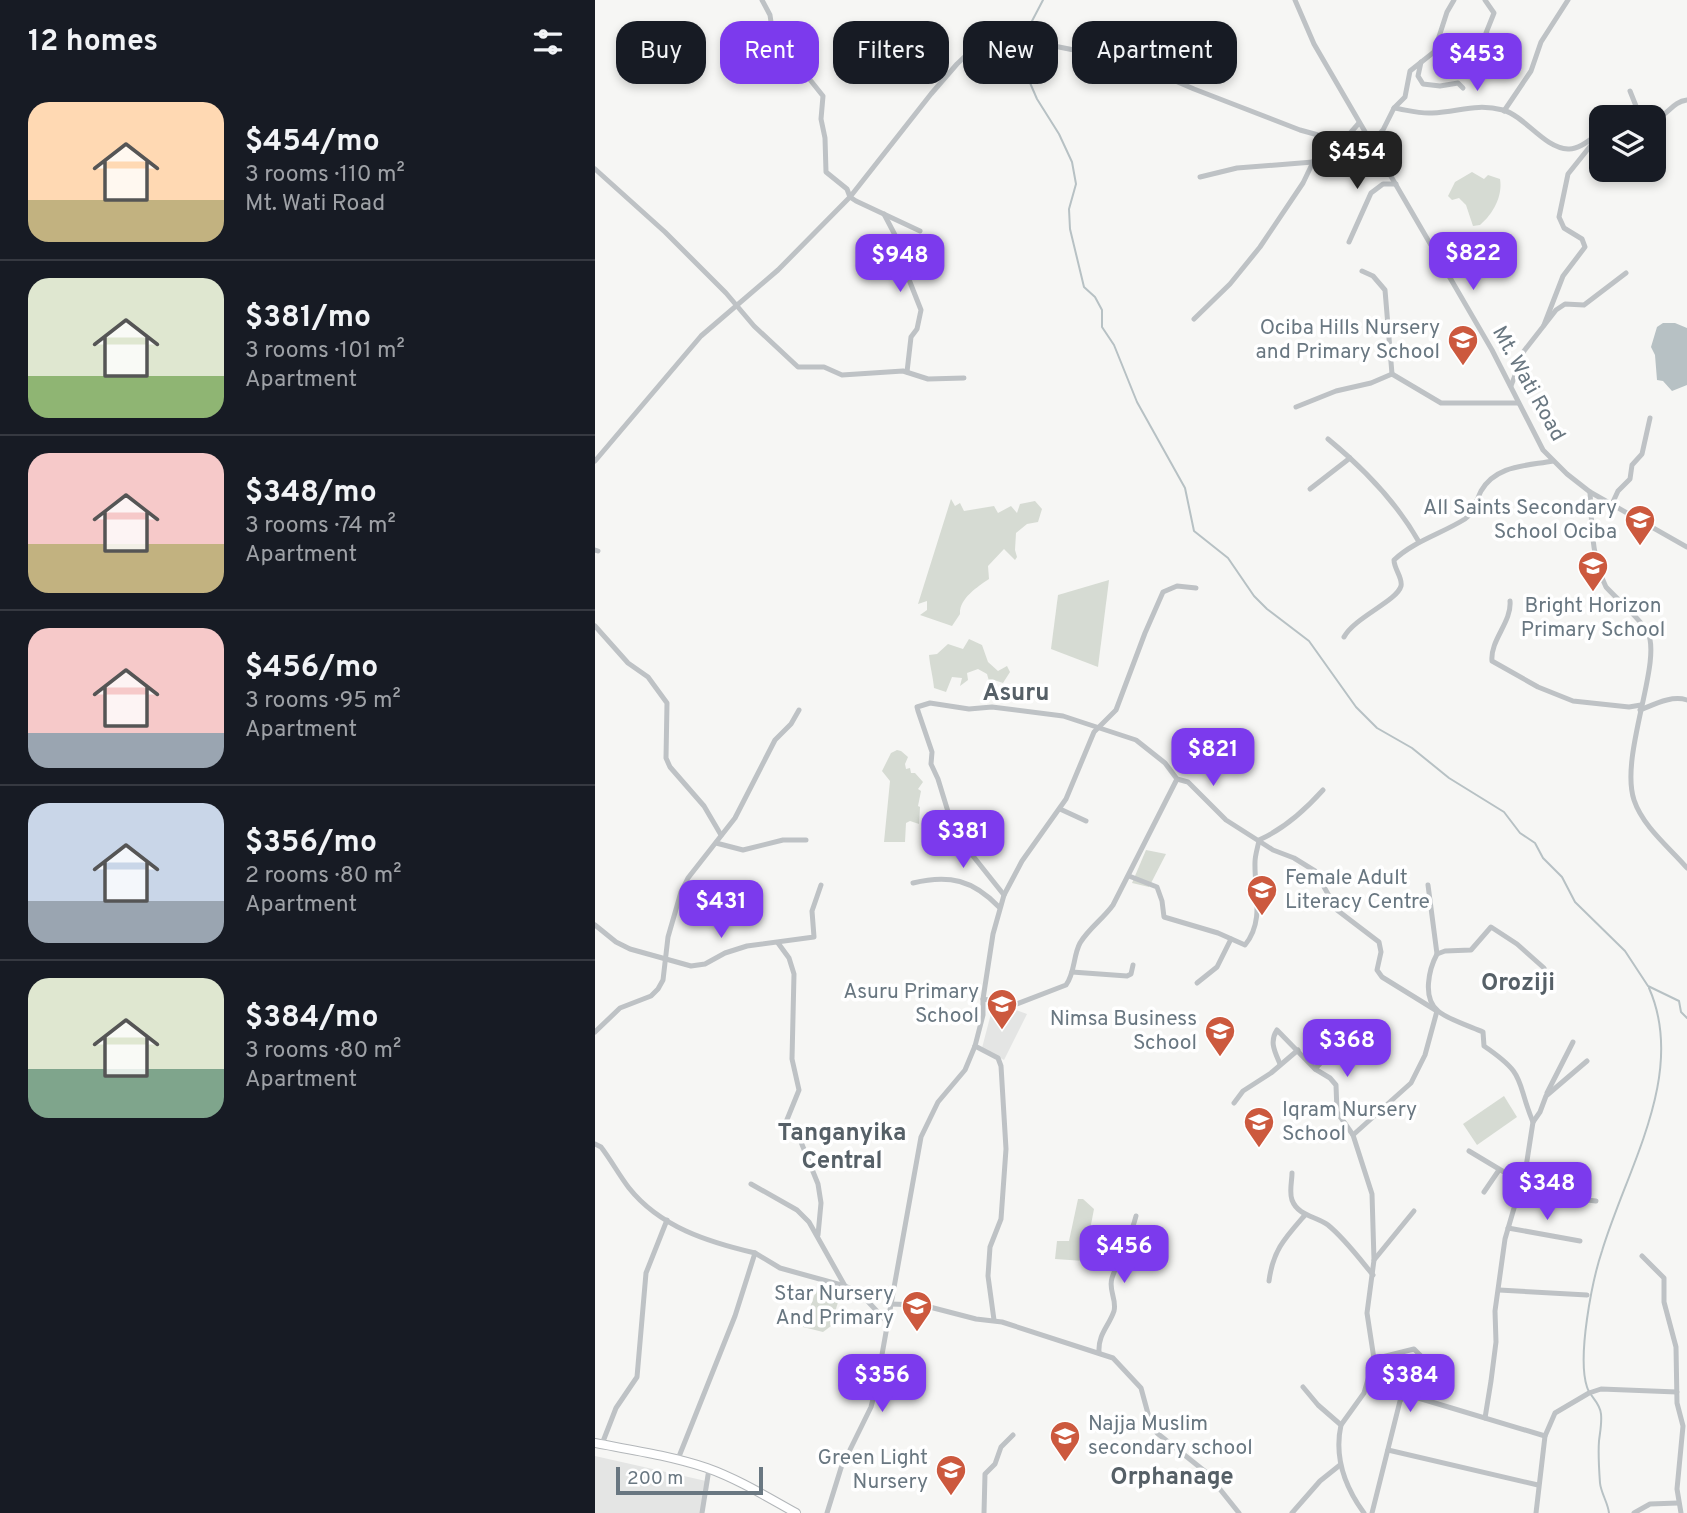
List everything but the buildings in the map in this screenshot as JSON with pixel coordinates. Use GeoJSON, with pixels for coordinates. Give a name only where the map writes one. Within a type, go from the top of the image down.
{"type":"FeatureCollection","features":[{"type":"Feature","properties":{"kind":"main road"},"geometry":{"type":"LineString","coordinates":[[599,1443],[678,1459],[709,1469],[796,1513]]}},
{"type":"Feature","properties":{"kind":"street"},"geometry":{"type":"LineString","coordinates":[[762,0],[770,15],[775,36],[823,96],[821,119],[825,138],[826,172],[847,189],[850,197],[920,231]]}},
{"type":"Feature","properties":{"kind":"street","name":"Mt. Wati Road"},"geometry":{"type":"LineString","coordinates":[[1295,0],[1314,44],[1511,386],[1543,450],[1590,492],[1687,547]]}},
{"type":"Feature","properties":{"kind":"street"},"geometry":{"type":"LineString","coordinates":[[1372,142],[1383,130],[1394,108],[1405,97],[1410,71],[1434,52],[1447,12],[1454,0]]}},
{"type":"Feature","properties":{"kind":"street"},"geometry":{"type":"LineString","coordinates":[[1485,0],[1494,13],[1486,33],[1496,42]]}},
{"type":"Feature","properties":{"kind":"street"},"geometry":{"type":"LineString","coordinates":[[1504,111],[1531,71],[1541,43],[1568,0]]}},
{"type":"Feature","properties":{"kind":"street"},"geometry":{"type":"LineString","coordinates":[[595,461],[689,349],[778,270],[850,197],[923,103],[980,42],[1001,41],[1020,48],[1035,43],[1129,61],[1300,130],[1340,141]]}},
{"type":"Feature","properties":{"kind":"street"},"geometry":{"type":"LineString","coordinates":[[1421,62],[1418,76],[1423,84],[1440,86],[1458,83],[1463,88]]}},
{"type":"Feature","properties":{"kind":"street"},"geometry":{"type":"LineString","coordinates":[[1630,91],[1635,105]]}},
{"type":"Feature","properties":{"kind":"street"},"geometry":{"type":"LineString","coordinates":[[1666,113],[1676,103],[1687,100]]}},
{"type":"Feature","properties":{"kind":"street"},"geometry":{"type":"LineString","coordinates":[[1394,108],[1429,113],[1472,106],[1504,111],[1539,133],[1551,144],[1562,148],[1573,149],[1589,139]]}},
{"type":"Feature","properties":{"kind":"street"},"geometry":{"type":"LineString","coordinates":[[1194,319],[1230,285],[1260,247],[1303,183],[1313,162],[1326,146],[1345,139],[1359,123]]}},
{"type":"Feature","properties":{"kind":"street"},"geometry":{"type":"LineString","coordinates":[[1544,325],[1563,276],[1585,247],[1582,239],[1565,228],[1560,221],[1566,179],[1589,145]]}},
{"type":"Feature","properties":{"kind":"street"},"geometry":{"type":"LineString","coordinates":[[1200,177],[1244,167],[1313,162]]}},
{"type":"Feature","properties":{"kind":"street"},"geometry":{"type":"LineString","coordinates":[[595,169],[658,225],[754,326],[799,367],[824,367],[842,375],[907,372],[928,380],[964,378]]}},
{"type":"Feature","properties":{"kind":"street"},"geometry":{"type":"LineString","coordinates":[[1349,242],[1371,193],[1383,184],[1396,184]]}},
{"type":"Feature","properties":{"kind":"street"},"geometry":{"type":"LineString","coordinates":[[884,214],[895,235],[902,262],[921,310],[917,329],[911,337],[907,372]]}},
{"type":"Feature","properties":{"kind":"street"},"geometry":{"type":"LineString","coordinates":[[1362,271],[1373,276],[1385,290],[1392,374]]}},
{"type":"Feature","properties":{"kind":"street"},"geometry":{"type":"LineString","coordinates":[[1511,386],[1519,360],[1561,306],[1584,305],[1626,273]]}},
{"type":"Feature","properties":{"kind":"street"},"geometry":{"type":"LineString","coordinates":[[1392,374],[1441,403],[1518,402]]}},
{"type":"Feature","properties":{"kind":"street"},"geometry":{"type":"LineString","coordinates":[[1296,407],[1336,391],[1371,383],[1392,374]]}},
{"type":"Feature","properties":{"kind":"street"},"geometry":{"type":"LineString","coordinates":[[1612,504],[1618,491],[1629,479],[1632,466],[1642,454],[1650,418]]}},
{"type":"Feature","properties":{"kind":"street"},"geometry":{"type":"LineString","coordinates":[[1328,439],[1382,491],[1412,528],[1419,542]]}},
{"type":"Feature","properties":{"kind":"street"},"geometry":{"type":"LineString","coordinates":[[1310,489],[1350,458]]}},
{"type":"Feature","properties":{"kind":"street"},"geometry":{"type":"LineString","coordinates":[[1344,637],[1363,616],[1398,592],[1402,583],[1394,560],[1419,542],[1467,518],[1483,488],[1496,473],[1553,461]]}},
{"type":"Feature","properties":{"kind":"street"},"geometry":{"type":"LineString","coordinates":[[1590,492],[1594,554],[1602,579],[1646,629],[1650,639],[1649,665],[1631,766],[1632,791],[1646,820],[1687,868]]}},
{"type":"Feature","properties":{"kind":"street"},"geometry":{"type":"LineString","coordinates":[[827,1513],[841,1468],[874,1398],[921,1137],[938,1102],[965,1070],[975,1046],[983,1015],[991,944],[999,907],[1022,861],[1060,809],[1075,781],[1091,738],[1098,727],[1117,710],[1163,592],[1177,586],[1196,588]]}},
{"type":"Feature","properties":{"kind":"street"},"geometry":{"type":"LineString","coordinates":[[1510,601],[1510,611],[1495,645],[1492,661],[1538,687],[1573,701],[1629,707],[1641,708],[1671,699],[1687,700]]}},
{"type":"Feature","properties":{"kind":"street"},"geometry":{"type":"LineString","coordinates":[[595,626],[628,663],[648,677],[667,703],[666,758],[670,767],[704,806],[721,835]]}},
{"type":"Feature","properties":{"kind":"street"},"geometry":{"type":"LineString","coordinates":[[1004,895],[973,856],[957,841],[931,764],[932,752],[917,707],[930,703],[977,710],[992,707],[1063,716],[1136,740],[1165,763],[1177,779],[1188,782],[1226,820],[1273,850],[1294,858],[1315,871],[1337,910],[1379,942],[1381,951],[1377,970],[1382,977],[1437,1011],[1483,1032],[1484,1046],[1503,1058],[1518,1075],[1533,1122]]}},
{"type":"Feature","properties":{"kind":"street"},"geometry":{"type":"LineString","coordinates":[[595,1032],[620,1009],[651,996],[658,989],[665,972],[670,929],[688,878],[736,818],[775,740],[791,724],[799,710]]}},
{"type":"Feature","properties":{"kind":"street"},"geometry":{"type":"LineString","coordinates":[[983,999],[1010,1005],[1019,1004],[1066,985],[1079,946],[1091,928],[1108,912],[1177,779]]}},
{"type":"Feature","properties":{"kind":"street"},"geometry":{"type":"LineString","coordinates":[[1259,840],[1283,827],[1323,790]]}},
{"type":"Feature","properties":{"kind":"street"},"geometry":{"type":"LineString","coordinates":[[1060,809],[1086,821]]}},
{"type":"Feature","properties":{"kind":"street"},"geometry":{"type":"LineString","coordinates":[[716,843],[743,850],[783,840],[806,840]]}},
{"type":"Feature","properties":{"kind":"street"},"geometry":{"type":"LineString","coordinates":[[1129,876],[1157,887],[1164,917],[1245,944],[1255,925],[1258,902],[1255,860],[1259,840]]}},
{"type":"Feature","properties":{"kind":"street"},"geometry":{"type":"LineString","coordinates":[[913,883],[944,878],[979,889],[999,907]]}},
{"type":"Feature","properties":{"kind":"street"},"geometry":{"type":"LineString","coordinates":[[595,925],[622,946],[681,964],[700,965],[739,948],[814,937],[812,911],[821,885]]}},
{"type":"Feature","properties":{"kind":"street"},"geometry":{"type":"LineString","coordinates":[[1353,1135],[1411,1083],[1425,1055],[1437,1011],[1428,991],[1437,954],[1427,885]]}},
{"type":"Feature","properties":{"kind":"street"},"geometry":{"type":"LineString","coordinates":[[1437,954],[1471,950],[1491,927],[1517,944],[1544,968]]}},
{"type":"Feature","properties":{"kind":"street"},"geometry":{"type":"LineString","coordinates":[[1197,983],[1217,967],[1231,939]]}},
{"type":"Feature","properties":{"kind":"street"},"geometry":{"type":"LineString","coordinates":[[778,943],[789,958],[794,974],[792,1059],[799,1090],[784,1127],[800,1139],[818,1184],[821,1203],[818,1235]]}},
{"type":"Feature","properties":{"kind":"street"},"geometry":{"type":"LineString","coordinates":[[1072,972],[1127,976],[1131,974],[1133,965]]}},
{"type":"Feature","properties":{"kind":"street"},"geometry":{"type":"LineString","coordinates":[[1315,1069],[1344,1038],[1348,1028]]}},
{"type":"Feature","properties":{"kind":"street"},"geometry":{"type":"LineString","coordinates":[[1280,1064],[1273,1046],[1277,1030],[1315,1069],[1336,1085],[1337,1112],[1353,1135],[1372,1194],[1374,1260],[1367,1313],[1374,1359],[1364,1393],[1341,1425],[1337,1444],[1340,1465],[1351,1492],[1364,1513]]}},
{"type":"Feature","properties":{"kind":"street"},"geometry":{"type":"LineString","coordinates":[[1485,1418],[1496,1342],[1495,1311],[1507,1228],[1523,1181],[1533,1122],[1553,1077],[1573,1042]]}},
{"type":"Feature","properties":{"kind":"street"},"geometry":{"type":"LineString","coordinates":[[975,1046],[998,1058],[1001,1066],[1006,1149],[1001,1219],[990,1247],[988,1276],[994,1320]]}},
{"type":"Feature","properties":{"kind":"street"},"geometry":{"type":"LineString","coordinates":[[1234,1103],[1243,1091],[1271,1073],[1298,1050]]}},
{"type":"Feature","properties":{"kind":"street"},"geometry":{"type":"LineString","coordinates":[[1546,1096],[1587,1061]]}},
{"type":"Feature","properties":{"kind":"street"},"geometry":{"type":"LineString","coordinates":[[595,1144],[646,1206],[687,1233],[755,1253],[780,1268],[845,1286],[868,1300],[888,1322]]}},
{"type":"Feature","properties":{"kind":"street"},"geometry":{"type":"LineString","coordinates":[[1469,1151],[1523,1181]]}},
{"type":"Feature","properties":{"kind":"street"},"geometry":{"type":"LineString","coordinates":[[1484,1192],[1499,1170]]}},
{"type":"Feature","properties":{"kind":"street"},"geometry":{"type":"LineString","coordinates":[[1292,1172],[1291,1198],[1305,1215],[1329,1226],[1360,1258],[1373,1276]]}},
{"type":"Feature","properties":{"kind":"street"},"geometry":{"type":"LineString","coordinates":[[751,1184],[797,1210],[818,1235],[845,1286]]}},
{"type":"Feature","properties":{"kind":"street"},"geometry":{"type":"LineString","coordinates":[[1520,1192],[1596,1201]]}},
{"type":"Feature","properties":{"kind":"street"},"geometry":{"type":"LineString","coordinates":[[1374,1260],[1414,1212]]}},
{"type":"Feature","properties":{"kind":"street"},"geometry":{"type":"LineString","coordinates":[[1269,1281],[1274,1256],[1281,1243],[1305,1215]]}},
{"type":"Feature","properties":{"kind":"street"},"geometry":{"type":"LineString","coordinates":[[1099,1352],[1100,1338],[1115,1304],[1111,1290],[1112,1278],[1136,1216]]}},
{"type":"Feature","properties":{"kind":"street"},"geometry":{"type":"LineString","coordinates":[[599,1443],[616,1408],[638,1377],[646,1273],[667,1220]]}},
{"type":"Feature","properties":{"kind":"street"},"geometry":{"type":"LineString","coordinates":[[1507,1228],[1580,1241]]}},
{"type":"Feature","properties":{"kind":"street"},"geometry":{"type":"LineString","coordinates":[[678,1459],[735,1316],[755,1253]]}},
{"type":"Feature","properties":{"kind":"street"},"geometry":{"type":"LineString","coordinates":[[1642,1256],[1664,1278],[1664,1302],[1676,1347],[1677,1392],[1685,1425],[1677,1486],[1681,1513]]}},
{"type":"Feature","properties":{"kind":"street"},"geometry":{"type":"LineString","coordinates":[[1499,1290],[1587,1295]]}},
{"type":"Feature","properties":{"kind":"street"},"geometry":{"type":"LineString","coordinates":[[890,1304],[922,1305],[976,1319],[994,1320],[1113,1357],[1141,1388],[1150,1421],[1157,1433],[1207,1473],[1239,1513]]}},
{"type":"Feature","properties":{"kind":"street"},"geometry":{"type":"LineString","coordinates":[[1371,1513],[1397,1409],[1405,1394],[1428,1375],[1423,1358],[1411,1350],[1374,1359]]}},
{"type":"Feature","properties":{"kind":"street"},"geometry":{"type":"LineString","coordinates":[[1677,1362],[1687,1362]]}},
{"type":"Feature","properties":{"kind":"street"},"geometry":{"type":"LineString","coordinates":[[1303,1387],[1318,1405],[1341,1425]]}},
{"type":"Feature","properties":{"kind":"street"},"geometry":{"type":"LineString","coordinates":[[1536,1513],[1545,1436],[1551,1418],[1556,1413],[1601,1389],[1677,1392]]}},
{"type":"Feature","properties":{"kind":"street"},"geometry":{"type":"LineString","coordinates":[[1405,1394],[1545,1436]]}},
{"type":"Feature","properties":{"kind":"street"},"geometry":{"type":"LineString","coordinates":[[984,1513],[985,1474],[995,1464],[1001,1447],[1013,1434]]}},
{"type":"Feature","properties":{"kind":"street"},"geometry":{"type":"LineString","coordinates":[[1388,1450],[1538,1485]]}},
{"type":"Feature","properties":{"kind":"street"},"geometry":{"type":"LineString","coordinates":[[1292,1513],[1320,1481],[1340,1465]]}},
{"type":"Feature","properties":{"kind":"street"},"geometry":{"type":"LineString","coordinates":[[702,1513],[709,1469]]}},
{"type":"Feature","properties":{"kind":"street"},"geometry":{"type":"LineString","coordinates":[[1677,1486],[1687,1486]]}},
{"type":"Feature","properties":{"kind":"street"},"geometry":{"type":"LineString","coordinates":[[1634,1513],[1646,1505],[1678,1503]]}},
{"type":"Feature","properties":{"kind":"shaded area"},"geometry":{"type":"Polygon","coordinates":[[[1472,172],[1484,179],[1488,175],[1500,179],[1501,185],[1489,216],[1480,225],[1473,226],[1466,205],[1459,198],[1452,200],[1448,196],[1455,182],[1472,172]]]}},
{"type":"Feature","properties":{"kind":"shaded area"},"geometry":{"type":"Polygon","coordinates":[[[1663,323],[1675,323],[1687,328],[1687,385],[1672,391],[1663,381],[1657,380],[1655,355],[1651,347],[1657,327],[1663,323]]]}},
{"type":"Feature","properties":{"kind":"shaded area"},"geometry":{"type":"Polygon","coordinates":[[[951,499],[955,506],[960,503],[964,511],[994,506],[998,513],[1011,506],[1017,513],[1020,504],[1035,501],[1042,509],[1038,522],[1027,524],[1016,533],[1015,560],[1004,549],[988,566],[989,579],[962,603],[960,614],[952,626],[920,615],[927,610],[927,601],[918,604],[951,499]]]}},
{"type":"Feature","properties":{"kind":"shaded area"},"geometry":{"type":"Polygon","coordinates":[[[1109,580],[1098,667],[1051,649],[1058,595],[1109,580]]]}},
{"type":"Feature","properties":{"kind":"shaded area"},"geometry":{"type":"Polygon","coordinates":[[[969,639],[982,645],[988,662],[998,671],[1007,666],[1010,672],[1003,683],[989,681],[987,674],[978,669],[967,673],[968,680],[960,686],[962,678],[952,677],[946,692],[934,688],[929,655],[937,654],[948,644],[963,649],[969,639]]]}},
{"type":"Feature","properties":{"kind":"shaded area"},"geometry":{"type":"Polygon","coordinates":[[[897,750],[908,757],[906,769],[910,768],[911,773],[915,773],[923,782],[918,789],[921,791],[919,824],[910,821],[906,823],[905,842],[884,842],[890,781],[882,771],[891,753],[897,750]]]}},
{"type":"Feature","properties":{"kind":"shaded area"},"geometry":{"type":"Polygon","coordinates":[[[1146,850],[1166,854],[1149,887],[1132,883],[1146,850]]]}},
{"type":"Feature","properties":{"kind":"shaded area","name":"Asuru Primary School"},"geometry":{"type":"Polygon","coordinates":[[[994,1002],[1027,1014],[1004,1060],[982,1048],[994,1002]]]}},
{"type":"Feature","properties":{"kind":"shaded area"},"geometry":{"type":"Polygon","coordinates":[[[1504,1096],[1517,1117],[1477,1145],[1463,1124],[1504,1096]]]}},
{"type":"Feature","properties":{"kind":"shaded area"},"geometry":{"type":"Polygon","coordinates":[[[1078,1199],[1083,1199],[1094,1209],[1084,1261],[1055,1259],[1057,1241],[1069,1241],[1078,1199]]]}},
{"type":"Feature","properties":{"kind":"shaded area"},"geometry":{"type":"Polygon","coordinates":[[[818,1285],[841,1292],[831,1326],[823,1332],[803,1327],[818,1285]]]}},
{"type":"Feature","properties":{"kind":"shaded area"},"geometry":{"type":"Polygon","coordinates":[[[595,1456],[706,1481],[702,1513],[595,1513],[595,1456]]]}},
{"type":"Feature","properties":{"kind":"waterway"},"geometry":{"type":"LineString","coordinates":[[1032,21],[1043,0]]}},
{"type":"Feature","properties":{"kind":"waterway"},"geometry":{"type":"LineString","coordinates":[[1030,84],[1072,162],[1076,184],[1069,209],[1070,229],[1084,287],[1095,297],[1102,310],[1102,327],[1114,345],[1137,402],[1185,488],[1194,531],[1228,558],[1254,596],[1267,609],[1309,641],[1356,707],[1377,728],[1412,748],[1449,778],[1504,812],[1520,833],[1535,843],[1543,858],[1562,877],[1575,902],[1625,951],[1648,986],[1679,1001],[1681,1012],[1687,1018]]}},
{"type":"Feature","properties":{"kind":"waterway"},"geometry":{"type":"LineString","coordinates":[[1609,1513],[1600,1483],[1601,1414],[1587,1387],[1584,1374],[1585,1339],[1598,1264],[1638,1154],[1657,1087],[1661,1054],[1659,1021],[1649,988]]}},
{"type":"Feature","properties":{"kind":"place","name":"Ociba Hills Nursery and Primary School"},"geometry":{"type":"Point","coordinates":[1463,367]}},
{"type":"Feature","properties":{"kind":"place","name":"All Saints Secondary School Ociba"},"geometry":{"type":"Point","coordinates":[1640,547]}},
{"type":"Feature","properties":{"kind":"place","name":"Bright Horizon Primary School"},"geometry":{"type":"Point","coordinates":[1593,593]}},
{"type":"Feature","properties":{"kind":"place","name":"Female Adult Literacy Centre"},"geometry":{"type":"Point","coordinates":[1262,917]}},
{"type":"Feature","properties":{"kind":"place","name":"Asuru Primary School"},"geometry":{"type":"Point","coordinates":[1002,1031]}},
{"type":"Feature","properties":{"kind":"place","name":"Nimsa Business School"},"geometry":{"type":"Point","coordinates":[1220,1058]}},
{"type":"Feature","properties":{"kind":"place","name":"Iqram Nursery School"},"geometry":{"type":"Point","coordinates":[1259,1149]}},
{"type":"Feature","properties":{"kind":"place","name":"Star Nursery And Primary"},"geometry":{"type":"Point","coordinates":[917,1333]}},
{"type":"Feature","properties":{"kind":"place","name":"Najja Muslim secondary school"},"geometry":{"type":"Point","coordinates":[1065,1463]}},
{"type":"Feature","properties":{"kind":"place","name":"Green Light Nursery"},"geometry":{"type":"Point","coordinates":[951,1497]}},
{"type":"Feature","properties":{"kind":"district","name":"Asuru"},"geometry":{"type":"Point","coordinates":[1016,694]}},
{"type":"Feature","properties":{"kind":"district","name":"Oroziji"},"geometry":{"type":"Point","coordinates":[1518,984]}},
{"type":"Feature","properties":{"kind":"district","name":"Tanganyika Central"},"geometry":{"type":"Point","coordinates":[842,1148]}},
{"type":"Feature","properties":{"kind":"district","name":"Orphanage"},"geometry":{"type":"Point","coordinates":[1172,1478]}}]}
